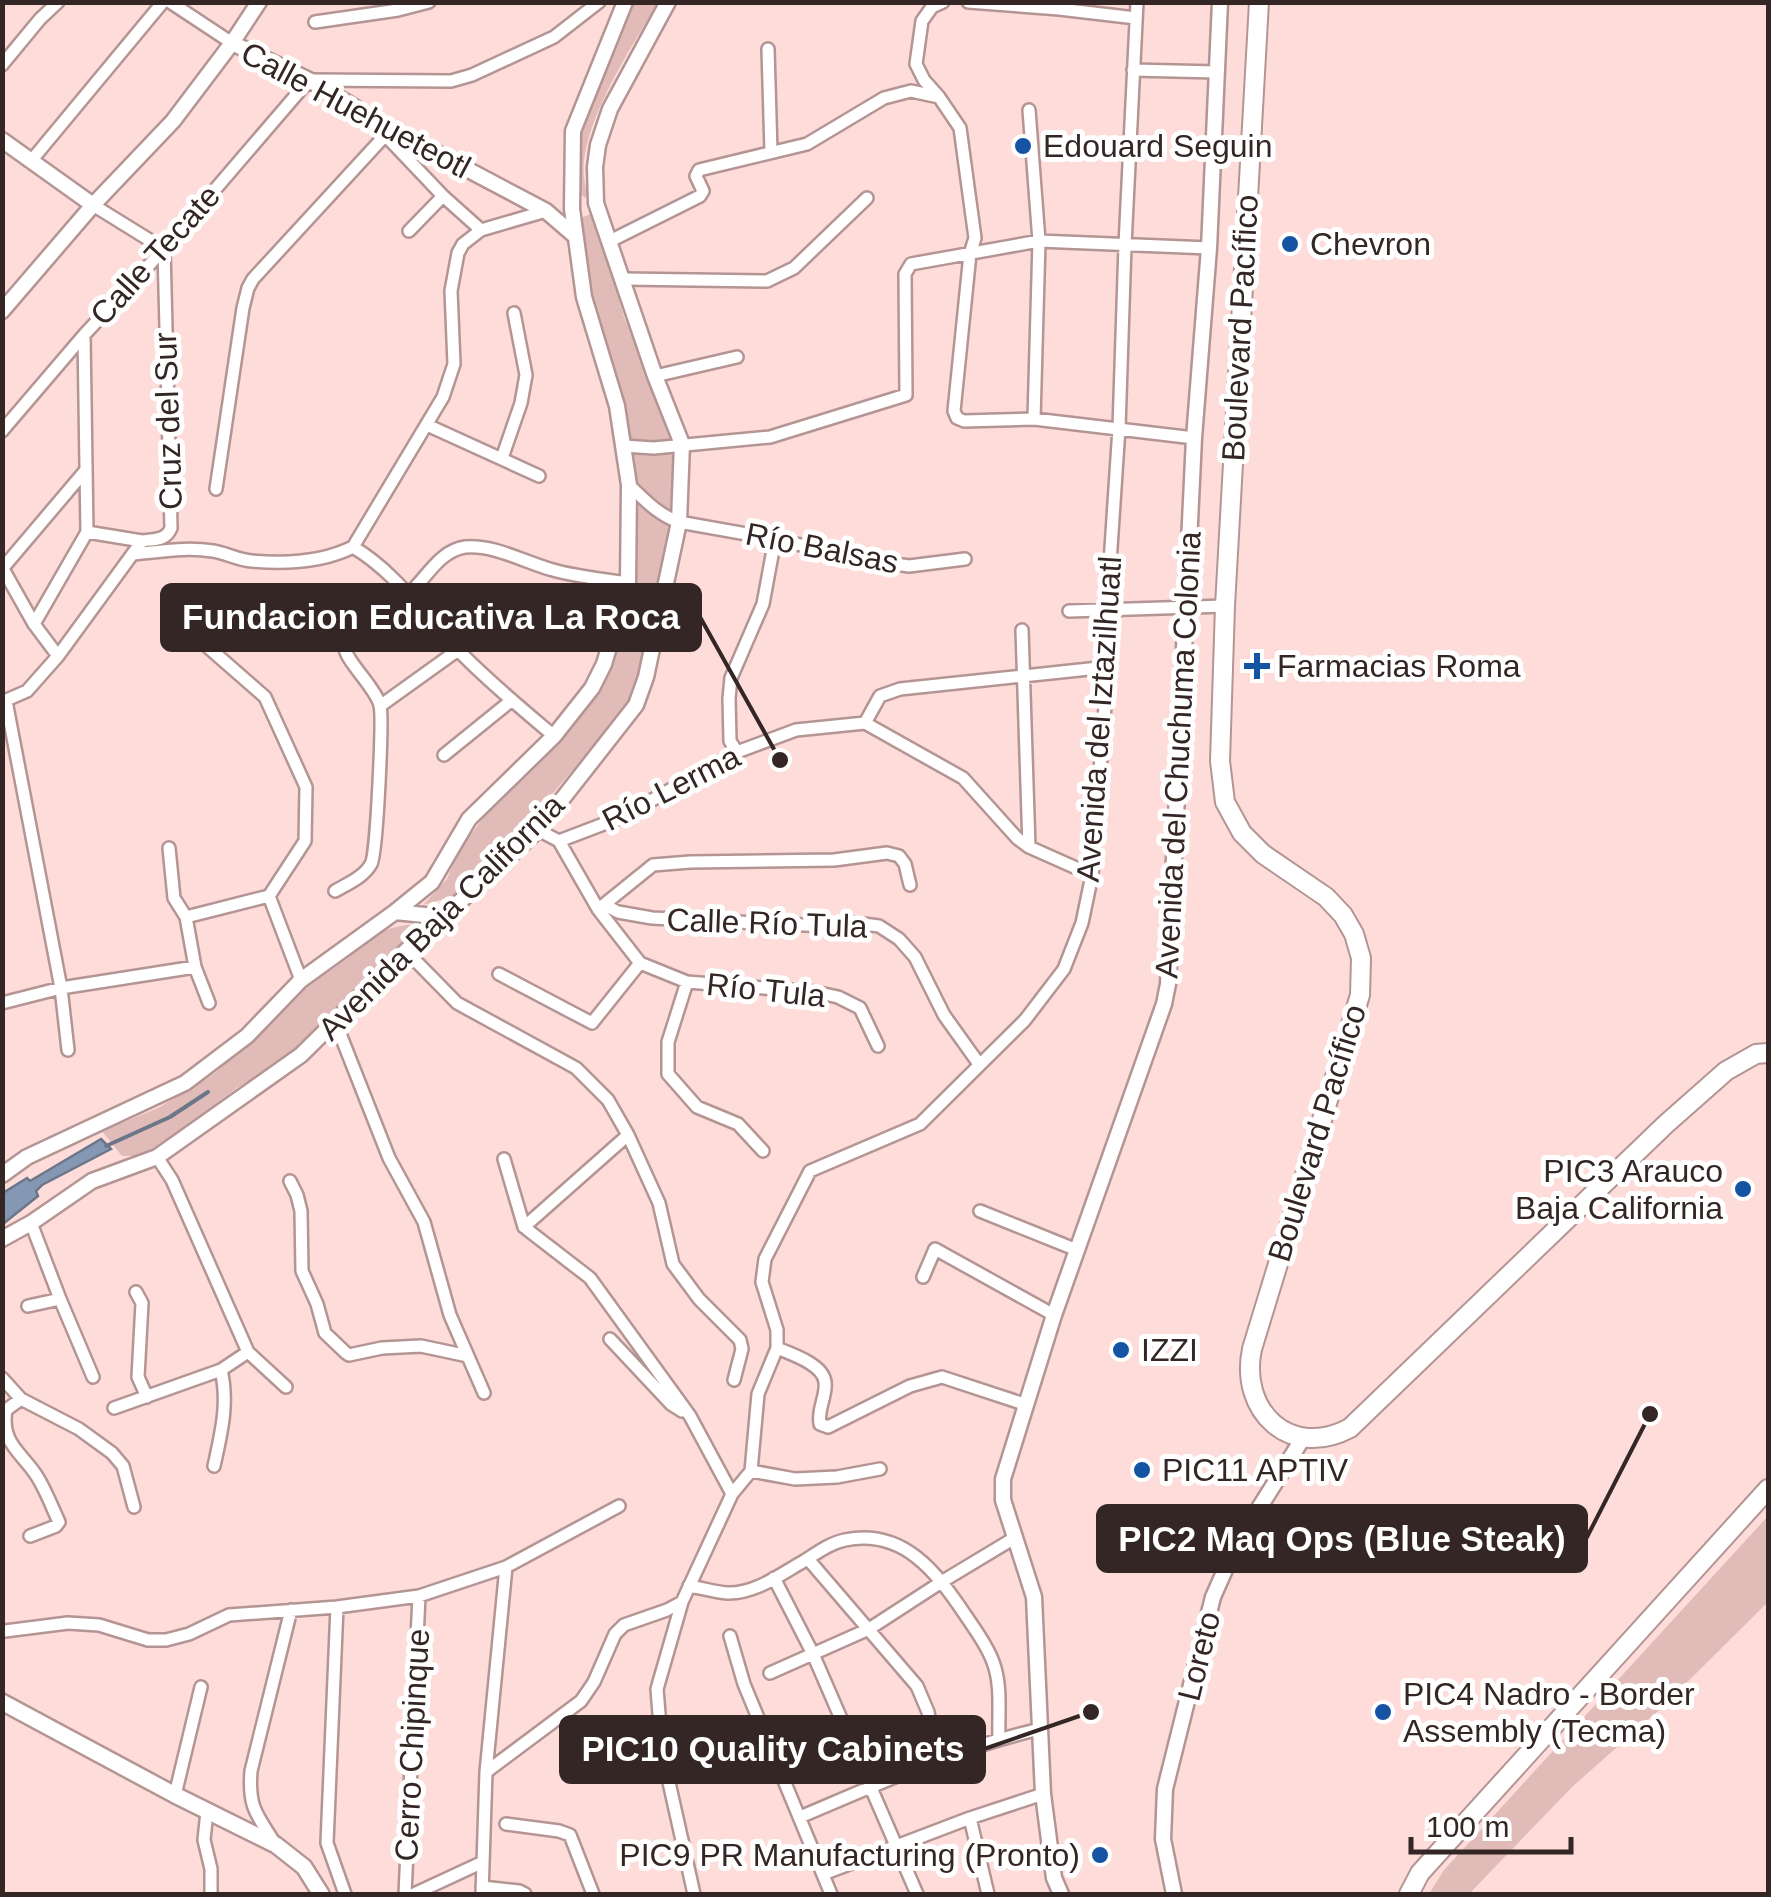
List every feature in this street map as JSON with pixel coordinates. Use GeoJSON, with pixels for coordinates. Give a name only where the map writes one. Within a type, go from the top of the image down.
{"type":"FeatureCollection","features":[{"type":"Feature","properties":{"kind":"main road","name":"Boulevard Pacífico"},"geometry":{"type":"LineString","coordinates":[[1259,2],[1224,606],[1220,761],[1225,802],[1242,833],[1262,854],[1326,896],[1344,915],[1361,958],[1360,995],[1248,1367],[1251,1390],[1262,1412],[1273,1424],[1303,1438]]}},
{"type":"Feature","properties":{"kind":"main road"},"geometry":{"type":"LineString","coordinates":[[1303,1438],[1328,1437],[1350,1428],[1690,1103],[1740,1061],[1768,1053]]}},
{"type":"Feature","properties":{"kind":"main road"},"geometry":{"type":"LineString","coordinates":[[1409,1894],[1420,1873],[1768,1489]]}},
{"type":"Feature","properties":{"kind":"main road"},"geometry":{"type":"LineString","coordinates":[[2,1702],[276,1845],[304,1866],[321,1894]]}},
{"type":"Feature","properties":{"kind":"street"},"geometry":{"type":"LineString","coordinates":[[2,65],[58,2]]}},
{"type":"Feature","properties":{"kind":"street"},"geometry":{"type":"LineString","coordinates":[[31,161],[166,2]]}},
{"type":"Feature","properties":{"kind":"street","name":"Calle Huehueteotl"},"geometry":{"type":"LineString","coordinates":[[166,2],[232,43],[309,80],[388,132],[546,211],[575,236]]}},
{"type":"Feature","properties":{"kind":"street"},"geometry":{"type":"LineString","coordinates":[[2,311],[172,122],[259,2]]}},
{"type":"Feature","properties":{"kind":"street"},"geometry":{"type":"LineString","coordinates":[[315,22],[428,2]]}},
{"type":"Feature","properties":{"kind":"street"},"geometry":{"type":"LineString","coordinates":[[309,80],[451,82],[554,37],[599,2]]}},
{"type":"Feature","properties":{"kind":"street","name":"Avenida Baja California"},"geometry":{"type":"LineString","coordinates":[[2,1175],[28,1157],[184,1083],[247,1036],[301,980],[432,882],[470,819],[554,736],[592,688],[604,664],[628,582],[629,485],[617,406],[584,297],[572,209],[573,131],[625,2]]}},
{"type":"Feature","properties":{"kind":"street","name":"Avenida Baja California"},"geometry":{"type":"LineString","coordinates":[[2,1238],[92,1181],[157,1157],[301,1055],[406,951],[538,830],[636,705],[646,677],[679,522],[682,444],[596,203],[595,167],[610,109],[668,2]]}},
{"type":"Feature","properties":{"kind":"street"},"geometry":{"type":"LineString","coordinates":[[943,2],[922,21],[916,64],[960,128],[975,238],[970,254],[954,412],[957,418],[1034,419],[1194,438]]}},
{"type":"Feature","properties":{"kind":"street"},"geometry":{"type":"LineString","coordinates":[[968,2],[1060,6],[1136,18]]}},
{"type":"Feature","properties":{"kind":"street","name":"Avenida del Iztazilhuatl"},"geometry":{"type":"LineString","coordinates":[[777,1348],[778,1330],[762,1271],[770,1247],[810,1171],[920,1124],[1025,1020],[1064,969],[1082,924],[1092,876],[1108,667],[1106,608],[1119,428],[1137,2]]}},
{"type":"Feature","properties":{"kind":"street","name":"Avenida del Chuchuma Colonia"},"geometry":{"type":"LineString","coordinates":[[1061,1894],[1054,1878],[1043,1794],[1034,1596],[1003,1500],[1003,1479],[1054,1315],[1168,984],[1220,2]]}},
{"type":"Feature","properties":{"kind":"street"},"geometry":{"type":"LineString","coordinates":[[768,49],[771,152]]}},
{"type":"Feature","properties":{"kind":"street"},"geometry":{"type":"LineString","coordinates":[[1133,70],[1216,72]]}},
{"type":"Feature","properties":{"kind":"street","name":"Calle Tecate"},"geometry":{"type":"LineString","coordinates":[[2,431],[309,80]]}},
{"type":"Feature","properties":{"kind":"street"},"geometry":{"type":"LineString","coordinates":[[610,241],[700,196],[703,192],[696,176],[699,170],[806,144],[884,98],[911,91],[940,97]]}},
{"type":"Feature","properties":{"kind":"street"},"geometry":{"type":"LineString","coordinates":[[1029,110],[1039,241],[1034,419]]}},
{"type":"Feature","properties":{"kind":"street"},"geometry":{"type":"LineString","coordinates":[[216,488],[248,288],[388,132],[443,196],[480,230]]}},
{"type":"Feature","properties":{"kind":"street"},"geometry":{"type":"LineString","coordinates":[[2,140],[94,206],[164,249]]}},
{"type":"Feature","properties":{"kind":"street"},"geometry":{"type":"LineString","coordinates":[[409,231],[443,196]]}},
{"type":"Feature","properties":{"kind":"street"},"geometry":{"type":"LineString","coordinates":[[624,280],[768,280],[794,268],[867,198]]}},
{"type":"Feature","properties":{"kind":"street"},"geometry":{"type":"LineString","coordinates":[[134,554],[185,549],[269,562],[316,560],[353,547],[443,397],[454,364],[451,291],[463,244],[480,230],[546,211],[596,203]]}},
{"type":"Feature","properties":{"kind":"street"},"geometry":{"type":"LineString","coordinates":[[623,446],[654,448],[770,438],[906,395],[905,274],[911,264],[1039,241],[1209,248]]}},
{"type":"Feature","properties":{"kind":"street","name":"Cruz del Sur"},"geometry":{"type":"LineString","coordinates":[[142,541],[162,538],[170,532],[172,521],[164,249]]}},
{"type":"Feature","properties":{"kind":"street"},"geometry":{"type":"LineString","coordinates":[[502,458],[521,404],[526,375],[514,313]]}},
{"type":"Feature","properties":{"kind":"street"},"geometry":{"type":"LineString","coordinates":[[34,624],[87,532],[84,335]]}},
{"type":"Feature","properties":{"kind":"street"},"geometry":{"type":"LineString","coordinates":[[655,376],[737,357]]}},
{"type":"Feature","properties":{"kind":"street"},"geometry":{"type":"LineString","coordinates":[[427,425],[539,476]]}},
{"type":"Feature","properties":{"kind":"street"},"geometry":{"type":"LineString","coordinates":[[58,656],[2,569],[85,471]]}},
{"type":"Feature","properties":{"kind":"street"},"geometry":{"type":"LineString","coordinates":[[629,485],[655,510],[679,522]]}},
{"type":"Feature","properties":{"kind":"street","name":"Río Balsas"},"geometry":{"type":"LineString","coordinates":[[679,522],[909,566],[965,559]]}},
{"type":"Feature","properties":{"kind":"street"},"geometry":{"type":"LineString","coordinates":[[68,1050],[62,988],[4,701],[27,692],[142,541],[87,532]]}},
{"type":"Feature","properties":{"kind":"street"},"geometry":{"type":"LineString","coordinates":[[737,752],[730,741],[731,678],[763,604],[776,539]]}},
{"type":"Feature","properties":{"kind":"street"},"geometry":{"type":"LineString","coordinates":[[353,547],[369,556],[410,594],[458,650],[554,736]]}},
{"type":"Feature","properties":{"kind":"street"},"geometry":{"type":"LineString","coordinates":[[335,891],[360,876],[372,862],[380,763],[380,706],[367,680],[346,656],[344,644],[351,634],[410,594],[443,556],[464,548],[489,550],[555,571],[628,582]]}},
{"type":"Feature","properties":{"kind":"street"},"geometry":{"type":"LineString","coordinates":[[1069,611],[1224,606]]}},
{"type":"Feature","properties":{"kind":"street"},"geometry":{"type":"LineString","coordinates":[[380,706],[458,650],[501,608]]}},
{"type":"Feature","properties":{"kind":"street"},"geometry":{"type":"LineString","coordinates":[[1022,630],[1030,846]]}},
{"type":"Feature","properties":{"kind":"street"},"geometry":{"type":"LineString","coordinates":[[186,916],[269,896],[306,841],[306,787],[264,696],[193,634]]}},
{"type":"Feature","properties":{"kind":"street"},"geometry":{"type":"LineString","coordinates":[[1092,876],[1017,838],[963,778],[865,722],[880,696],[900,688],[1108,667]]}},
{"type":"Feature","properties":{"kind":"street"},"geometry":{"type":"LineString","coordinates":[[444,755],[512,700]]}},
{"type":"Feature","properties":{"kind":"street","name":"Río Lerma"},"geometry":{"type":"LineString","coordinates":[[559,841],[622,817],[737,752],[796,730],[865,722]]}},
{"type":"Feature","properties":{"kind":"street"},"geometry":{"type":"LineString","coordinates":[[499,974],[592,1023],[640,963],[559,841],[538,830]]}},
{"type":"Feature","properties":{"kind":"street"},"geometry":{"type":"LineString","coordinates":[[170,848],[174,898],[186,916],[195,967],[210,1002]]}},
{"type":"Feature","properties":{"kind":"street"},"geometry":{"type":"LineString","coordinates":[[602,907],[654,865],[690,862],[834,860],[888,852],[899,856],[905,864],[910,885]]}},
{"type":"Feature","properties":{"kind":"street"},"geometry":{"type":"LineString","coordinates":[[269,896],[301,980]]}},
{"type":"Feature","properties":{"kind":"street","name":"Calle Río Tula"},"geometry":{"type":"LineString","coordinates":[[602,907],[652,918],[880,926],[915,957],[944,1015],[979,1064]]}},
{"type":"Feature","properties":{"kind":"street"},"geometry":{"type":"LineString","coordinates":[[395,912],[444,917]]}},
{"type":"Feature","properties":{"kind":"street"},"geometry":{"type":"LineString","coordinates":[[406,951],[458,1004],[576,1068],[608,1100],[659,1203],[673,1264],[740,1340],[742,1350],[734,1380]]}},
{"type":"Feature","properties":{"kind":"street","name":"Río Tula"},"geometry":{"type":"LineString","coordinates":[[640,963],[687,982],[838,997],[860,1008],[878,1046]]}},
{"type":"Feature","properties":{"kind":"street"},"geometry":{"type":"LineString","coordinates":[[2,1003],[62,988],[195,967]]}},
{"type":"Feature","properties":{"kind":"street","name":"Río Tula"},"geometry":{"type":"LineString","coordinates":[[687,982],[668,1042],[668,1074],[697,1107],[738,1124],[763,1151]]}},
{"type":"Feature","properties":{"kind":"street"},"geometry":{"type":"LineString","coordinates":[[335,1021],[389,1158],[424,1222],[450,1315],[484,1394]]}},
{"type":"Feature","properties":{"kind":"street"},"geometry":{"type":"LineString","coordinates":[[524,1227],[628,1135]]}},
{"type":"Feature","properties":{"kind":"street"},"geometry":{"type":"LineString","coordinates":[[157,1157],[172,1180],[248,1352],[286,1387]]}},
{"type":"Feature","properties":{"kind":"street"},"geometry":{"type":"LineString","coordinates":[[504,1159],[524,1227],[590,1278],[690,1416],[732,1494]]}},
{"type":"Feature","properties":{"kind":"street"},"geometry":{"type":"LineString","coordinates":[[290,1181],[301,1211],[302,1271],[325,1333],[349,1356],[382,1348],[422,1346],[468,1356]]}},
{"type":"Feature","properties":{"kind":"street"},"geometry":{"type":"LineString","coordinates":[[980,1211],[1077,1250]]}},
{"type":"Feature","properties":{"kind":"street"},"geometry":{"type":"LineString","coordinates":[[31,1223],[93,1376]]}},
{"type":"Feature","properties":{"kind":"street"},"geometry":{"type":"LineString","coordinates":[[924,1277],[935,1249],[1054,1315]]}},
{"type":"Feature","properties":{"kind":"street"},"geometry":{"type":"LineString","coordinates":[[136,1292],[142,1302],[138,1377],[147,1397]]}},
{"type":"Feature","properties":{"kind":"street"},"geometry":{"type":"LineString","coordinates":[[28,1306],[60,1299]]}},
{"type":"Feature","properties":{"kind":"street"},"geometry":{"type":"LineString","coordinates":[[610,1339],[672,1404],[690,1416]]}},
{"type":"Feature","properties":{"kind":"street"},"geometry":{"type":"LineString","coordinates":[[694,1894],[662,1751],[658,1689],[682,1602],[732,1494],[751,1471],[758,1394],[777,1348],[822,1375],[825,1381],[818,1416],[820,1424],[828,1427],[910,1386],[942,1377],[1028,1405]]}},
{"type":"Feature","properties":{"kind":"street"},"geometry":{"type":"LineString","coordinates":[[114,1408],[221,1370],[248,1352]]}},
{"type":"Feature","properties":{"kind":"street"},"geometry":{"type":"LineString","coordinates":[[214,1466],[224,1424],[221,1370]]}},
{"type":"Feature","properties":{"kind":"street"},"geometry":{"type":"LineString","coordinates":[[2,1378],[21,1398],[79,1428],[112,1454],[123,1466],[134,1508]]}},
{"type":"Feature","properties":{"kind":"street"},"geometry":{"type":"LineString","coordinates":[[21,1398],[6,1410],[2,1426],[11,1446],[38,1476],[58,1522],[30,1536]]}},
{"type":"Feature","properties":{"kind":"street","name":"Loreto"},"geometry":{"type":"LineString","coordinates":[[1174,1894],[1163,1839],[1165,1789],[1213,1597],[1236,1545],[1303,1438]]}},
{"type":"Feature","properties":{"kind":"street"},"geometry":{"type":"LineString","coordinates":[[751,1471],[796,1479],[837,1477],[880,1468]]}},
{"type":"Feature","properties":{"kind":"street"},"geometry":{"type":"LineString","coordinates":[[5,1631],[68,1623],[99,1625],[148,1640],[166,1640],[190,1634],[229,1615],[419,1596],[506,1567],[619,1506]]}},
{"type":"Feature","properties":{"kind":"street"},"geometry":{"type":"LineString","coordinates":[[770,1673],[869,1629],[1016,1537]]}},
{"type":"Feature","properties":{"kind":"street"},"geometry":{"type":"LineString","coordinates":[[690,1586],[726,1593],[747,1592],[844,1540],[867,1538],[904,1547],[942,1581],[986,1646],[997,1681],[998,1738]]}},
{"type":"Feature","properties":{"kind":"street"},"geometry":{"type":"LineString","coordinates":[[808,1559],[917,1686],[928,1712],[938,1761]]}},
{"type":"Feature","properties":{"kind":"street"},"geometry":{"type":"LineString","coordinates":[[506,1567],[486,1772],[482,1891],[524,1894]]}},
{"type":"Feature","properties":{"kind":"street"},"geometry":{"type":"LineString","coordinates":[[774,1578],[813,1654],[917,1894]]}},
{"type":"Feature","properties":{"kind":"street","name":"Cerro Chipinque"},"geometry":{"type":"LineString","coordinates":[[405,1894],[419,1596]]}},
{"type":"Feature","properties":{"kind":"street"},"geometry":{"type":"LineString","coordinates":[[486,1772],[581,1700],[624,1625],[682,1602]]}},
{"type":"Feature","properties":{"kind":"street"},"geometry":{"type":"LineString","coordinates":[[337,1607],[327,1843],[346,1894]]}},
{"type":"Feature","properties":{"kind":"street"},"geometry":{"type":"LineString","coordinates":[[276,1845],[253,1810],[251,1771],[291,1610]]}},
{"type":"Feature","properties":{"kind":"street"},"geometry":{"type":"LineString","coordinates":[[730,1636],[744,1684],[831,1894]]}},
{"type":"Feature","properties":{"kind":"street"},"geometry":{"type":"LineString","coordinates":[[175,1795],[201,1687]]}},
{"type":"Feature","properties":{"kind":"street"},"geometry":{"type":"LineString","coordinates":[[800,1817],[998,1738],[1040,1729]]}},
{"type":"Feature","properties":{"kind":"street"},"geometry":{"type":"LineString","coordinates":[[823,1874],[1043,1794]]}},
{"type":"Feature","properties":{"kind":"street"},"geometry":{"type":"LineString","coordinates":[[207,1811],[204,1840],[211,1869],[211,1894]]}},
{"type":"Feature","properties":{"kind":"street"},"geometry":{"type":"LineString","coordinates":[[970,1818],[988,1894]]}},
{"type":"Feature","properties":{"kind":"street"},"geometry":{"type":"LineString","coordinates":[[506,1824],[570,1835],[593,1894]]}},
{"type":"Feature","properties":{"kind":"street"},"geometry":{"type":"LineString","coordinates":[[414,1894],[482,1862]]}},
{"type":"Feature","properties":{"kind":"shaded area"},"geometry":{"type":"Polygon","coordinates":[[[633,3],[658,3],[605,95],[594,122],[586,149],[585,198],[575,189],[576,128],[633,3]]]}},
{"type":"Feature","properties":{"kind":"shaded area"},"geometry":{"type":"Polygon","coordinates":[[[591,214],[624,317],[654,387],[672,444],[674,507],[664,574],[637,689],[615,721],[510,843],[454,896],[423,905],[447,879],[458,852],[495,802],[585,712],[608,677],[635,585],[633,455],[599,325],[578,219],[591,214]]]}},
{"type":"Feature","properties":{"kind":"shaded area"},"geometry":{"type":"Polygon","coordinates":[[[423,923],[288,1056],[174,1135],[140,1156],[122,1156],[102,1131],[158,1108],[215,1073],[307,987],[377,932],[423,923]]]}},
{"type":"Feature","properties":{"kind":"shaded area"},"geometry":{"type":"Polygon","coordinates":[[[1768,1516],[1768,1602],[1659,1710],[1572,1787],[1469,1894],[1429,1894],[1444,1870],[1768,1516]]]}},
{"type":"Feature","properties":{"kind":"water"},"geometry":{"type":"Polygon","coordinates":[[[101,1139],[111,1149],[42,1185],[36,1191],[38,1196],[3,1224],[3,1193],[101,1139]]]}},
{"type":"Feature","properties":{"kind":"waterway"},"geometry":{"type":"LineString","coordinates":[[106,1146],[170,1117],[208,1092]]}},
{"type":"Feature","properties":{"kind":"place","name":"Edouard Seguin"},"geometry":{"type":"Point","coordinates":[1023,146]}},
{"type":"Feature","properties":{"kind":"place","name":"Chevron"},"geometry":{"type":"Point","coordinates":[1290,244]}},
{"type":"Feature","properties":{"kind":"place","name":"Farmacias Roma"},"geometry":{"type":"Point","coordinates":[1257,666]}},
{"type":"Feature","properties":{"kind":"place","name":"Fundacion Educativa La Roca"},"geometry":{"type":"Point","coordinates":[780,760]}},
{"type":"Feature","properties":{"kind":"place","name":"PIC3 Arauco Baja California"},"geometry":{"type":"Point","coordinates":[1743,1189]}},
{"type":"Feature","properties":{"kind":"place","name":"IZZI"},"geometry":{"type":"Point","coordinates":[1121,1350]}},
{"type":"Feature","properties":{"kind":"place","name":"PIC2 Maq Ops (Blue Steak)"},"geometry":{"type":"Point","coordinates":[1650,1414]}},
{"type":"Feature","properties":{"kind":"place","name":"PIC11 APTIV"},"geometry":{"type":"Point","coordinates":[1142,1470]}},
{"type":"Feature","properties":{"kind":"place","name":"PIC10 Quality Cabinets"},"geometry":{"type":"Point","coordinates":[1091,1712]}},
{"type":"Feature","properties":{"kind":"place","name":"PIC4 Nadro - Border Assembly (Tecma)"},"geometry":{"type":"Point","coordinates":[1383,1712]}},
{"type":"Feature","properties":{"kind":"place","name":"PIC9 PR Manufacturing (Pronto)"},"geometry":{"type":"Point","coordinates":[1100,1855]}}]}
